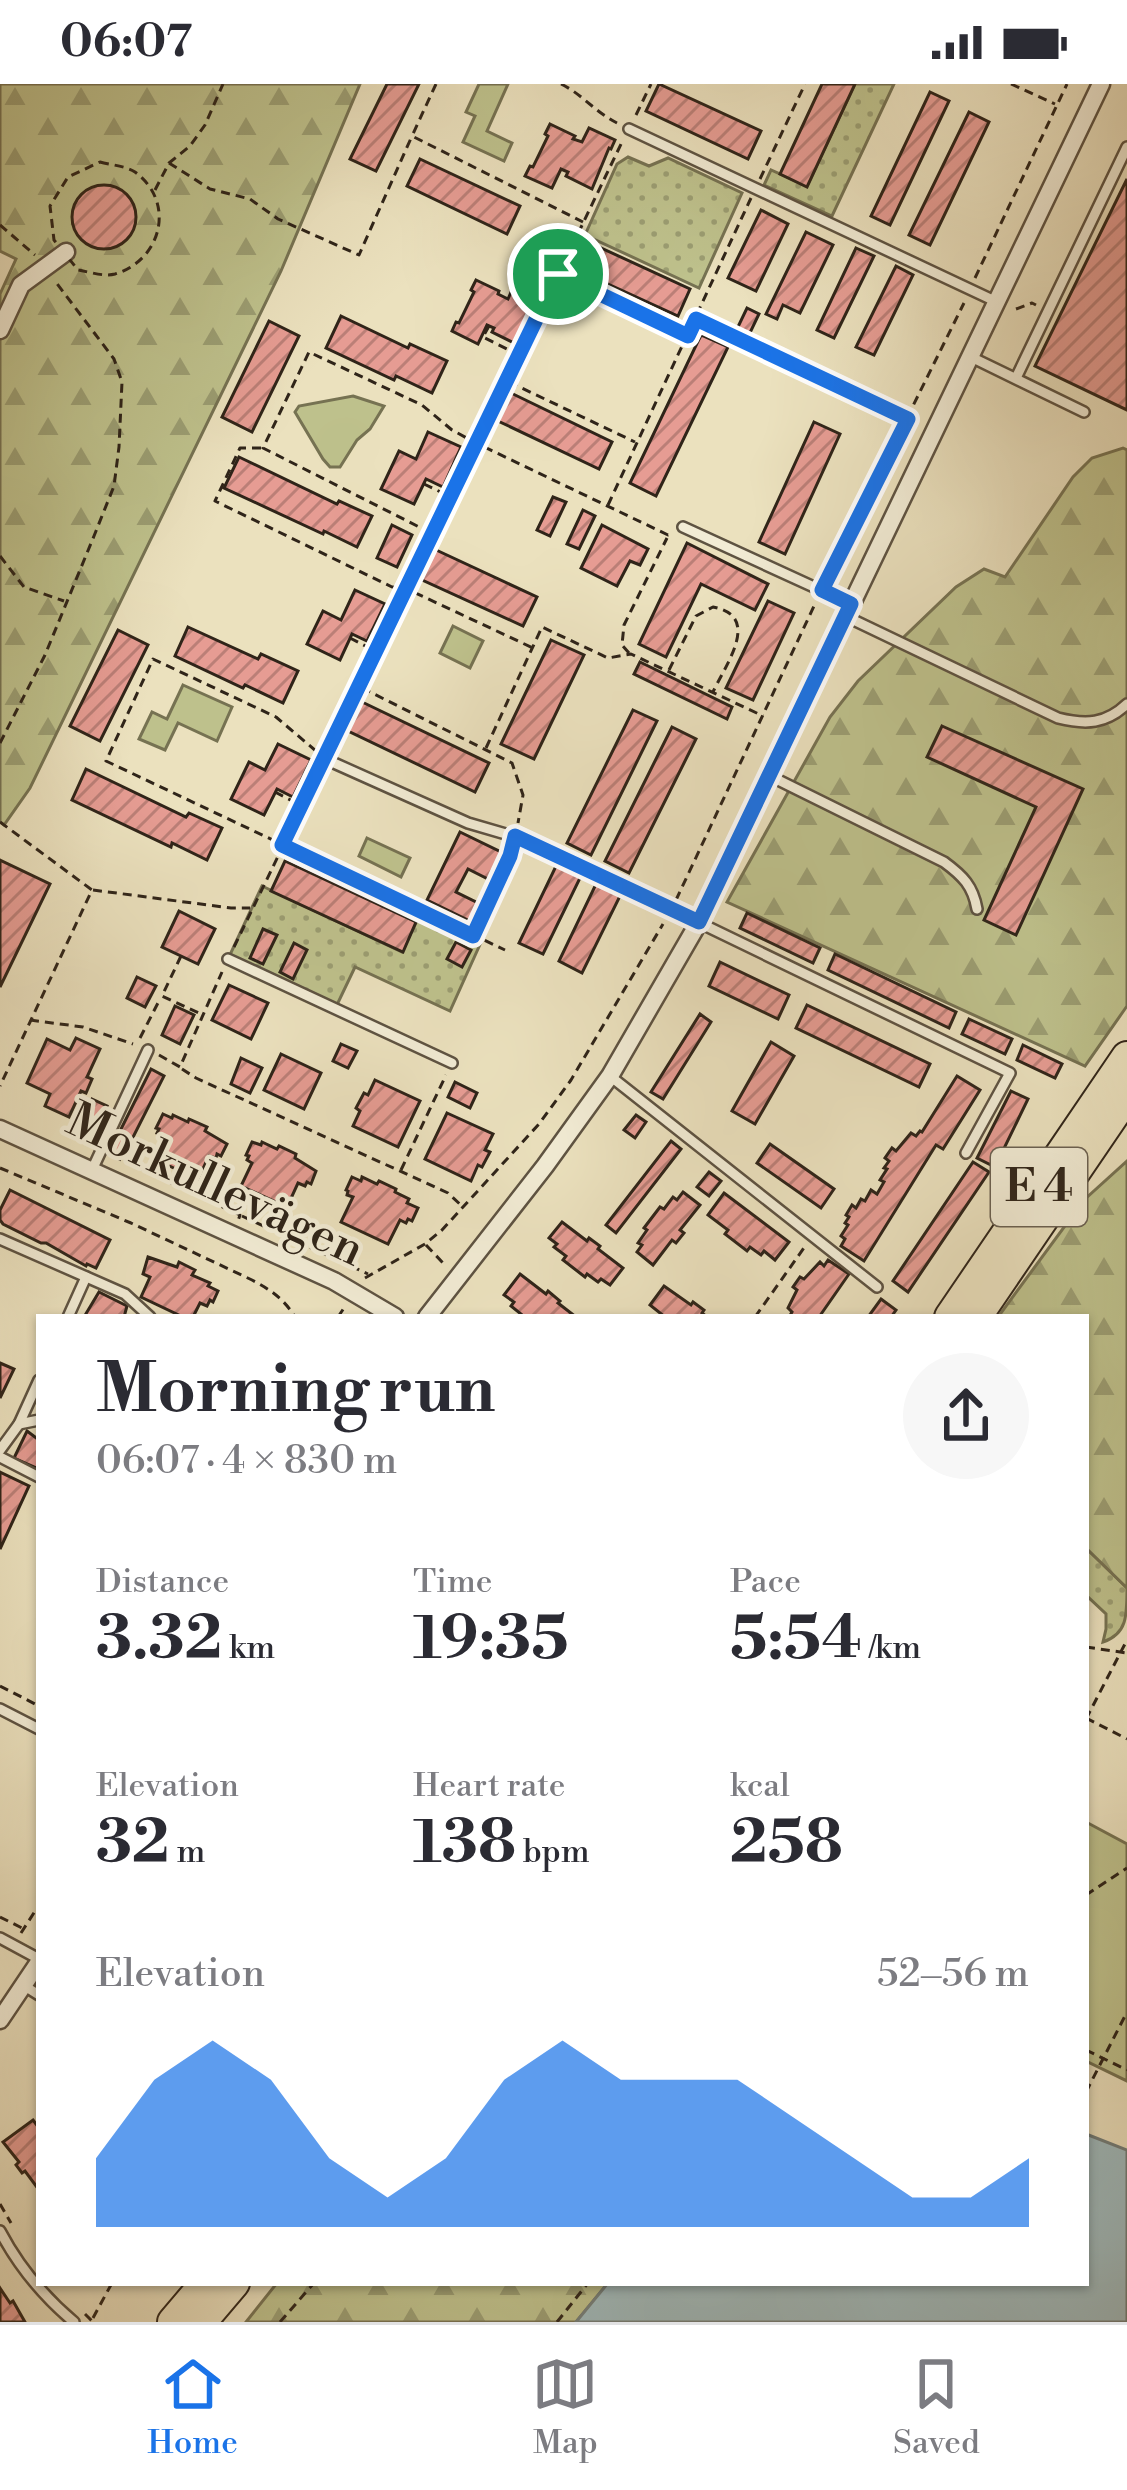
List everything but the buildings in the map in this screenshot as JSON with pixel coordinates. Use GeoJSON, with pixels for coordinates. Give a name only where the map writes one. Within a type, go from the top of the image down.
{"type":"FeatureCollection","features":[{"type":"Feature","properties":{"kind":"highway","name":"E 4"},"geometry":{"type":"LineString","coordinates":[[952,1314],[1127,1057]]}},
{"type":"Feature","properties":{"kind":"highway","name":"E 4"},"geometry":{"type":"LineString","coordinates":[[978,1314],[1127,1095]]}},
{"type":"Feature","properties":{"kind":"highway"},"geometry":{"type":"LineString","coordinates":[[173,2322],[203,2286]]}},
{"type":"Feature","properties":{"kind":"highway"},"geometry":{"type":"LineString","coordinates":[[201,2322],[231,2286]]}},
{"type":"Feature","properties":{"kind":"street"},"geometry":{"type":"LineString","coordinates":[[429,1314],[610,1076],[699,922],[1101,84]]}},
{"type":"Feature","properties":{"kind":"street"},"geometry":{"type":"LineString","coordinates":[[0,330],[21,285],[65,253]]}},
{"type":"Feature","properties":{"kind":"street","name":"Morkullevägen"},"geometry":{"type":"LineString","coordinates":[[0,1129],[355,1292],[390,1314]]}},
{"type":"Feature","properties":{"kind":"street"},"geometry":{"type":"LineString","coordinates":[[0,2020],[31,1990]]}},
{"type":"Feature","properties":{"kind":"lane"},"geometry":{"type":"LineString","coordinates":[[629,129],[997,302]]}},
{"type":"Feature","properties":{"kind":"lane"},"geometry":{"type":"LineString","coordinates":[[1016,378],[1127,147]]}},
{"type":"Feature","properties":{"kind":"lane"},"geometry":{"type":"LineString","coordinates":[[971,356],[1084,412]]}},
{"type":"Feature","properties":{"kind":"lane"},"geometry":{"type":"LineString","coordinates":[[683,527],[822,590],[848,610],[1058,718],[1079,724],[1102,722],[1127,704]]}},
{"type":"Feature","properties":{"kind":"lane"},"geometry":{"type":"LineString","coordinates":[[325,759],[468,823],[515,836],[1010,1073],[966,1153]]}},
{"type":"Feature","properties":{"kind":"lane"},"geometry":{"type":"LineString","coordinates":[[770,776],[944,862],[970,884],[977,909]]}},
{"type":"Feature","properties":{"kind":"lane"},"geometry":{"type":"LineString","coordinates":[[228,959],[452,1063]]}},
{"type":"Feature","properties":{"kind":"lane"},"geometry":{"type":"LineString","coordinates":[[91,1170],[148,1050]]}},
{"type":"Feature","properties":{"kind":"lane"},"geometry":{"type":"LineString","coordinates":[[610,1076],[878,1287]]}},
{"type":"Feature","properties":{"kind":"lane"},"geometry":{"type":"LineString","coordinates":[[0,1239],[124,1294],[147,1314]]}},
{"type":"Feature","properties":{"kind":"lane"},"geometry":{"type":"LineString","coordinates":[[69,1314],[86,1277]]}},
{"type":"Feature","properties":{"kind":"lane"},"geometry":{"type":"LineString","coordinates":[[36,1387],[0,1454],[36,1475]]}},
{"type":"Feature","properties":{"kind":"lane"},"geometry":{"type":"LineString","coordinates":[[19,1424],[36,1421]]}},
{"type":"Feature","properties":{"kind":"lane"},"geometry":{"type":"LineString","coordinates":[[0,1709],[36,1727]]}},
{"type":"Feature","properties":{"kind":"lane"},"geometry":{"type":"LineString","coordinates":[[0,1938],[36,1959]]}},
{"type":"Feature","properties":{"kind":"lane"},"geometry":{"type":"LineString","coordinates":[[0,2231],[36,2284]]}},
{"type":"Feature","properties":{"kind":"lane"},"geometry":{"type":"LineString","coordinates":[[38,2286],[74,2322]]}},
{"type":"Feature","properties":{"kind":"path"},"geometry":{"type":"LineString","coordinates":[[154,192],[169,164],[205,125],[223,84]]}},
{"type":"Feature","properties":{"kind":"path"},"geometry":{"type":"LineString","coordinates":[[169,164],[210,189],[250,199],[278,219],[358,255],[436,84]]}},
{"type":"Feature","properties":{"kind":"path"},"geometry":{"type":"LineString","coordinates":[[561,84],[629,129]]}},
{"type":"Feature","properties":{"kind":"path"},"geometry":{"type":"LineString","coordinates":[[180,1067],[282,845],[651,84]]}},
{"type":"Feature","properties":{"kind":"path"},"geometry":{"type":"LineString","coordinates":[[607,506],[805,84]]}},
{"type":"Feature","properties":{"kind":"path"},"geometry":{"type":"LineString","coordinates":[[1011,84],[1057,105]]}},
{"type":"Feature","properties":{"kind":"path"},"geometry":{"type":"LineString","coordinates":[[340,1314],[368,1274],[424,1244],[465,1208],[571,1080],[672,908],[1067,84]]}},
{"type":"Feature","properties":{"kind":"path"},"geometry":{"type":"LineString","coordinates":[[412,136],[583,222]]}},
{"type":"Feature","properties":{"kind":"path"},"geometry":{"type":"LineString","coordinates":[[100,162],[133,169],[154,192],[160,232],[143,261],[110,276],[78,270],[65,253],[54,240],[50,206],[68,177],[100,162]]}},
{"type":"Feature","properties":{"kind":"path"},"geometry":{"type":"LineString","coordinates":[[0,225],[32,251],[114,359],[122,382],[123,409],[114,486],[45,655],[0,743]]}},
{"type":"Feature","properties":{"kind":"path"},"geometry":{"type":"LineString","coordinates":[[558,274],[688,336]]}},
{"type":"Feature","properties":{"kind":"path"},"geometry":{"type":"LineString","coordinates":[[1016,309],[1032,303],[1049,310]]}},
{"type":"Feature","properties":{"kind":"path"},"geometry":{"type":"LineString","coordinates":[[696,319],[908,419]]}},
{"type":"Feature","properties":{"kind":"path"},"geometry":{"type":"LineString","coordinates":[[489,326],[484,337],[519,355]]}},
{"type":"Feature","properties":{"kind":"path"},"geometry":{"type":"LineString","coordinates":[[263,448],[309,352],[422,405],[476,443],[668,535]]}},
{"type":"Feature","properties":{"kind":"path"},"geometry":{"type":"LineString","coordinates":[[506,381],[637,443]]}},
{"type":"Feature","properties":{"kind":"path"},"geometry":{"type":"LineString","coordinates":[[433,534],[263,448],[240,448],[215,501],[532,648]]}},
{"type":"Feature","properties":{"kind":"path"},"geometry":{"type":"LineString","coordinates":[[424,484],[451,496]]}},
{"type":"Feature","properties":{"kind":"path"},"geometry":{"type":"LineString","coordinates":[[683,527],[668,535],[624,626],[622,645],[631,654],[763,716]]}},
{"type":"Feature","properties":{"kind":"path"},"geometry":{"type":"LineString","coordinates":[[0,556],[24,586],[65,602]]}},
{"type":"Feature","properties":{"kind":"path"},"geometry":{"type":"LineString","coordinates":[[668,671],[696,616],[712,607],[730,612],[737,620],[738,638],[713,692]]}},
{"type":"Feature","properties":{"kind":"path"},"geometry":{"type":"LineString","coordinates":[[486,748],[542,627],[608,658],[631,654]]}},
{"type":"Feature","properties":{"kind":"path"},"geometry":{"type":"LineString","coordinates":[[350,638],[376,651]]}},
{"type":"Feature","properties":{"kind":"path"},"geometry":{"type":"LineString","coordinates":[[325,759],[276,717],[153,659],[106,760],[505,950]]}},
{"type":"Feature","properties":{"kind":"path"},"geometry":{"type":"LineString","coordinates":[[359,687],[512,763],[523,795],[515,836],[473,936]]}},
{"type":"Feature","properties":{"kind":"path"},"geometry":{"type":"LineString","coordinates":[[275,792],[302,806]]}},
{"type":"Feature","properties":{"kind":"path"},"geometry":{"type":"LineString","coordinates":[[0,822],[92,890],[252,908]]}},
{"type":"Feature","properties":{"kind":"path"},"geometry":{"type":"LineString","coordinates":[[0,1086],[92,890]]}},
{"type":"Feature","properties":{"kind":"path"},"geometry":{"type":"LineString","coordinates":[[30,1020],[83,1027],[137,1045],[181,956]]}},
{"type":"Feature","properties":{"kind":"path"},"geometry":{"type":"LineString","coordinates":[[162,996],[202,1015]]}},
{"type":"Feature","properties":{"kind":"path"},"geometry":{"type":"LineString","coordinates":[[148,1050],[196,1078],[448,1193],[465,1208]]}},
{"type":"Feature","properties":{"kind":"path"},"geometry":{"type":"LineString","coordinates":[[400,1172],[452,1063]]}},
{"type":"Feature","properties":{"kind":"path"},"geometry":{"type":"LineString","coordinates":[[101,1150],[134,1166]]}},
{"type":"Feature","properties":{"kind":"path"},"geometry":{"type":"LineString","coordinates":[[0,1168],[252,1280],[272,1290],[292,1314]]}},
{"type":"Feature","properties":{"kind":"path"},"geometry":{"type":"LineString","coordinates":[[240,1215],[368,1274]]}},
{"type":"Feature","properties":{"kind":"path"},"geometry":{"type":"LineString","coordinates":[[757,1314],[812,1236]]}},
{"type":"Feature","properties":{"kind":"path"},"geometry":{"type":"LineString","coordinates":[[424,1244],[440,1261]]}},
{"type":"Feature","properties":{"kind":"path"},"geometry":{"type":"LineString","coordinates":[[1089,1712],[1127,1640]]}},
{"type":"Feature","properties":{"kind":"path"},"geometry":{"type":"LineString","coordinates":[[1089,1647],[1127,1653]]}},
{"type":"Feature","properties":{"kind":"path"},"geometry":{"type":"LineString","coordinates":[[0,1686],[36,1704]]}},
{"type":"Feature","properties":{"kind":"path"},"geometry":{"type":"LineString","coordinates":[[1089,1720],[1127,1739]]}},
{"type":"Feature","properties":{"kind":"path"},"geometry":{"type":"LineString","coordinates":[[1089,1893],[1127,1868]]}},
{"type":"Feature","properties":{"kind":"path"},"geometry":{"type":"LineString","coordinates":[[0,1917],[24,1929]]}},
{"type":"Feature","properties":{"kind":"path"},"geometry":{"type":"LineString","coordinates":[[1089,2086],[1127,2012]]}},
{"type":"Feature","properties":{"kind":"path"},"geometry":{"type":"LineString","coordinates":[[1089,2051],[1127,2070]]}},
{"type":"Feature","properties":{"kind":"path"},"geometry":{"type":"LineString","coordinates":[[91,2320],[110,2286]]}},
{"type":"Feature","properties":{"kind":"path"},"geometry":{"type":"LineString","coordinates":[[280,2322],[311,2286]]}},
{"type":"Feature","properties":{"kind":"path"},"geometry":{"type":"LineString","coordinates":[[557,2322],[586,2286]]}},
{"type":"Feature","properties":{"kind":"green space"},"geometry":{"type":"Polygon","coordinates":[[[0,84],[360,84],[281,271],[30,788],[4,825],[0,822],[0,294],[16,259],[0,251],[0,84]]]}},
{"type":"Feature","properties":{"kind":"green space"},"geometry":{"type":"Polygon","coordinates":[[[479,84],[508,84],[487,131],[512,143],[504,161],[463,142],[475,116],[466,112],[479,84]]]}},
{"type":"Feature","properties":{"kind":"green space"},"geometry":{"type":"Polygon","coordinates":[[[855,84],[894,84],[832,216],[764,185],[771,170],[807,186],[855,84]]]}},
{"type":"Feature","properties":{"kind":"green space"},"geometry":{"type":"Polygon","coordinates":[[[628,157],[649,166],[668,158],[742,193],[699,288],[585,235],[617,164],[628,157]]]}},
{"type":"Feature","properties":{"kind":"green space"},"geometry":{"type":"Polygon","coordinates":[[[353,396],[384,406],[340,467],[330,467],[295,412],[299,406],[353,396]]]}},
{"type":"Feature","properties":{"kind":"green space"},"geometry":{"type":"Polygon","coordinates":[[[1127,450],[1127,1006],[1085,1066],[727,902],[830,717],[858,681],[956,587],[984,569],[1005,577],[1073,477],[1092,458],[1127,450]]]}},
{"type":"Feature","properties":{"kind":"green space"},"geometry":{"type":"Polygon","coordinates":[[[453,626],[483,641],[470,668],[440,653],[453,626]]]}},
{"type":"Feature","properties":{"kind":"green space"},"geometry":{"type":"Polygon","coordinates":[[[183,685],[232,707],[217,741],[178,723],[165,750],[139,739],[152,712],[167,719],[183,685]]]}},
{"type":"Feature","properties":{"kind":"green space"},"geometry":{"type":"Polygon","coordinates":[[[367,838],[410,858],[401,877],[359,856],[367,838]]]}},
{"type":"Feature","properties":{"kind":"green space"},"geometry":{"type":"Polygon","coordinates":[[[262,886],[402,952],[421,912],[482,940],[450,1011],[355,967],[335,1009],[228,959],[262,886]]]}},
{"type":"Feature","properties":{"kind":"green space"},"geometry":{"type":"Polygon","coordinates":[[[1127,1161],[1127,1588],[1089,1551],[1089,1314],[1000,1314],[1084,1200],[1127,1161]]]}},
{"type":"Feature","properties":{"kind":"green space"},"geometry":{"type":"Polygon","coordinates":[[[1089,1551],[1127,1588],[1124,1622],[1117,1634],[1103,1642],[1106,1614],[1089,1598],[1089,1551]]]}},
{"type":"Feature","properties":{"kind":"green space"},"geometry":{"type":"Polygon","coordinates":[[[1089,1824],[1127,1844],[1127,2081],[1089,2062],[1089,1824]]]}},
{"type":"Feature","properties":{"kind":"green space"},"geometry":{"type":"Polygon","coordinates":[[[275,2286],[606,2286],[576,2322],[246,2322],[275,2286]]]}},
{"type":"Feature","properties":{"kind":"water"},"geometry":{"type":"Polygon","coordinates":[[[1089,2135],[1127,2150],[1127,2322],[576,2322],[606,2286],[1089,2286],[1089,2135]]]}},
{"type":"Feature","properties":{"kind":"route"},"geometry":{"type":"LineString","coordinates":[[558,274],[688,336],[696,319],[908,419],[822,590],[851,604],[699,922],[515,836],[473,936],[282,845],[558,274]]}}]}
